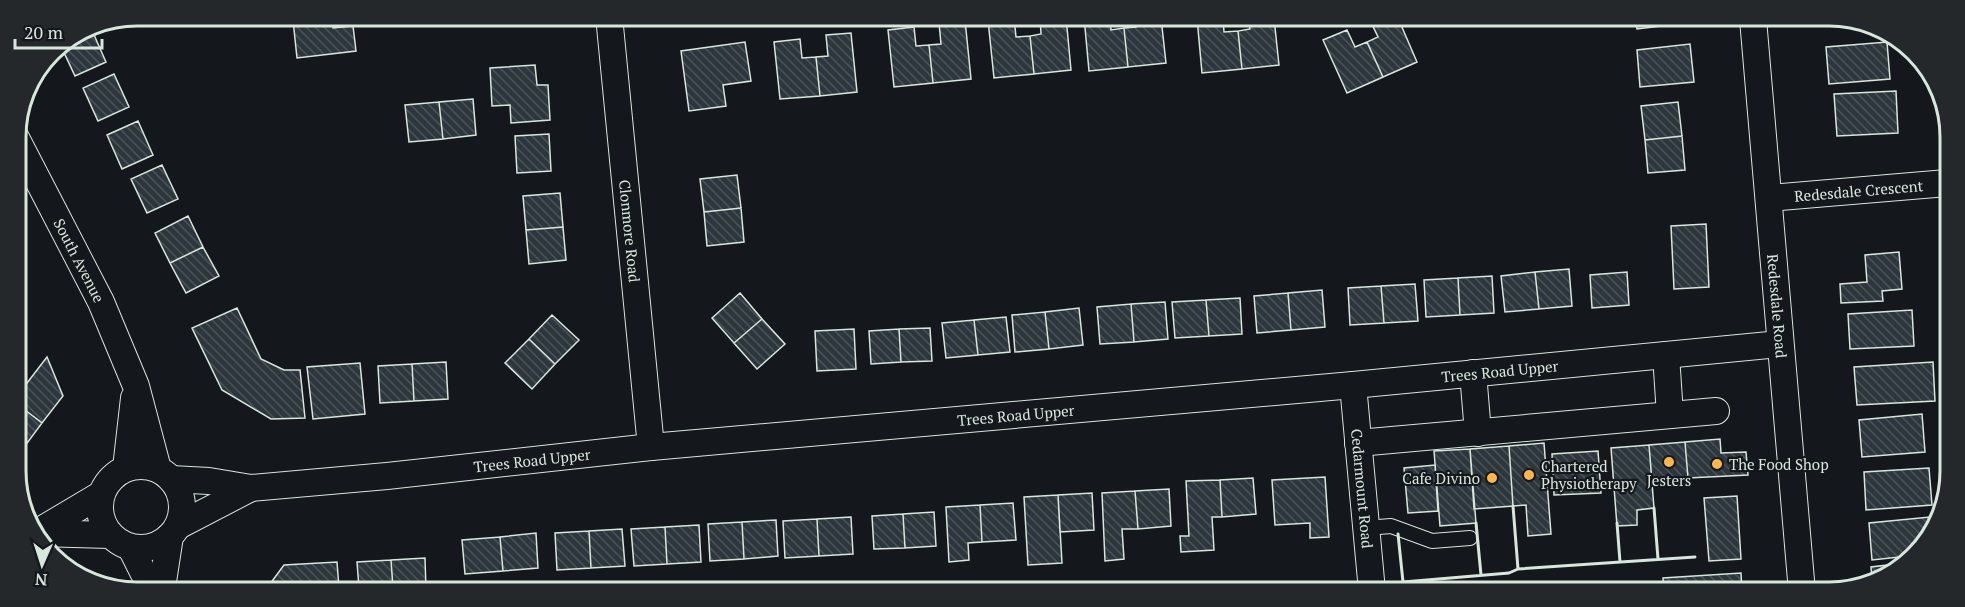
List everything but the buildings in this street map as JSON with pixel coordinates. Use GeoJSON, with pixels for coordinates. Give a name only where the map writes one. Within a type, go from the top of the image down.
{"type":"FeatureCollection","features":[{"type":"Feature","properties":{"kind":"street","name":"Clonmore Road"},"geometry":{"type":"LineString","coordinates":[[610,26],[651,447]]}},
{"type":"Feature","properties":{"kind":"street","name":"Redesdale Road"},"geometry":{"type":"LineString","coordinates":[[1754,26],[1801,581]]}},
{"type":"Feature","properties":{"kind":"street","name":"South Avenue"},"geometry":{"type":"LineString","coordinates":[[26,157],[101,302],[136,386],[165,474]]}},
{"type":"Feature","properties":{"kind":"street","name":"Redesdale Crescent"},"geometry":{"type":"LineString","coordinates":[[1769,198],[1940,184]]}},
{"type":"Feature","properties":{"kind":"street","name":"Trees Road Upper"},"geometry":{"type":"LineString","coordinates":[[251,488],[387,476],[651,447],[1353,385],[1780,344]]}},
{"type":"Feature","properties":{"kind":"street"},"geometry":{"type":"LineString","coordinates":[[1666,355],[1670,415]]}},
{"type":"Feature","properties":{"kind":"street"},"geometry":{"type":"LineString","coordinates":[[1473,373],[1478,432]]}},
{"type":"Feature","properties":{"kind":"street","name":"Cedarmount Road"},"geometry":{"type":"LineString","coordinates":[[1353,385],[1371,581]]}},
{"type":"Feature","properties":{"kind":"street","name":"South Avenue"},"geometry":{"type":"LineString","coordinates":[[126,468],[136,386]]}},
{"type":"Feature","properties":{"kind":"street"},"geometry":{"type":"LineString","coordinates":[[1358,443],[1716,411]]}},
{"type":"Feature","properties":{"kind":"street"},"geometry":{"type":"LineString","coordinates":[[43,530],[100,495],[110,479],[126,468],[148,466],[165,474],[251,488]]}},
{"type":"Feature","properties":{"kind":"street"},"geometry":{"type":"LineString","coordinates":[[163,582],[174,531],[182,514],[182,501],[178,489],[165,474]]}},
{"type":"Feature","properties":{"kind":"street"},"geometry":{"type":"LineString","coordinates":[[45,534],[120,541],[145,548],[159,544],[174,531],[251,488]]}},
{"type":"Feature","properties":{"kind":"street"},"geometry":{"type":"LineString","coordinates":[[100,495],[99,509],[102,523],[120,541],[147,582]]}},
{"type":"Feature","properties":{"kind":"lane"},"geometry":{"type":"LineString","coordinates":[[1366,528],[1391,526],[1432,541],[1470,538]]}},
{"type":"Feature","properties":{"kind":"wall"},"geometry":{"type":"LineString","coordinates":[[1513,506],[1518,569]]}},
{"type":"Feature","properties":{"kind":"wall"},"geometry":{"type":"LineString","coordinates":[[1654,508],[1658,559]]}},
{"type":"Feature","properties":{"kind":"wall"},"geometry":{"type":"LineString","coordinates":[[1476,523],[1481,575]]}},
{"type":"Feature","properties":{"kind":"wall"},"geometry":{"type":"LineString","coordinates":[[1617,523],[1620,562]]}},
{"type":"Feature","properties":{"kind":"wall"},"geometry":{"type":"LineString","coordinates":[[1398,534],[1403,581]]}},
{"type":"Feature","properties":{"kind":"wall"},"geometry":{"type":"LineString","coordinates":[[1412,581],[1509,573],[1518,569],[1695,557]]}},
{"type":"Feature","properties":{"kind":"place","name":"Jesters"},"geometry":{"type":"Point","coordinates":[1669,462]}},
{"type":"Feature","properties":{"kind":"place","name":"The Food Shop"},"geometry":{"type":"Point","coordinates":[1717,464]}},
{"type":"Feature","properties":{"kind":"place","name":"Chartered Physiotherapy"},"geometry":{"type":"Point","coordinates":[1529,475]}},
{"type":"Feature","properties":{"kind":"place","name":"Cafe Divino"},"geometry":{"type":"Point","coordinates":[1492,478]}}]}
